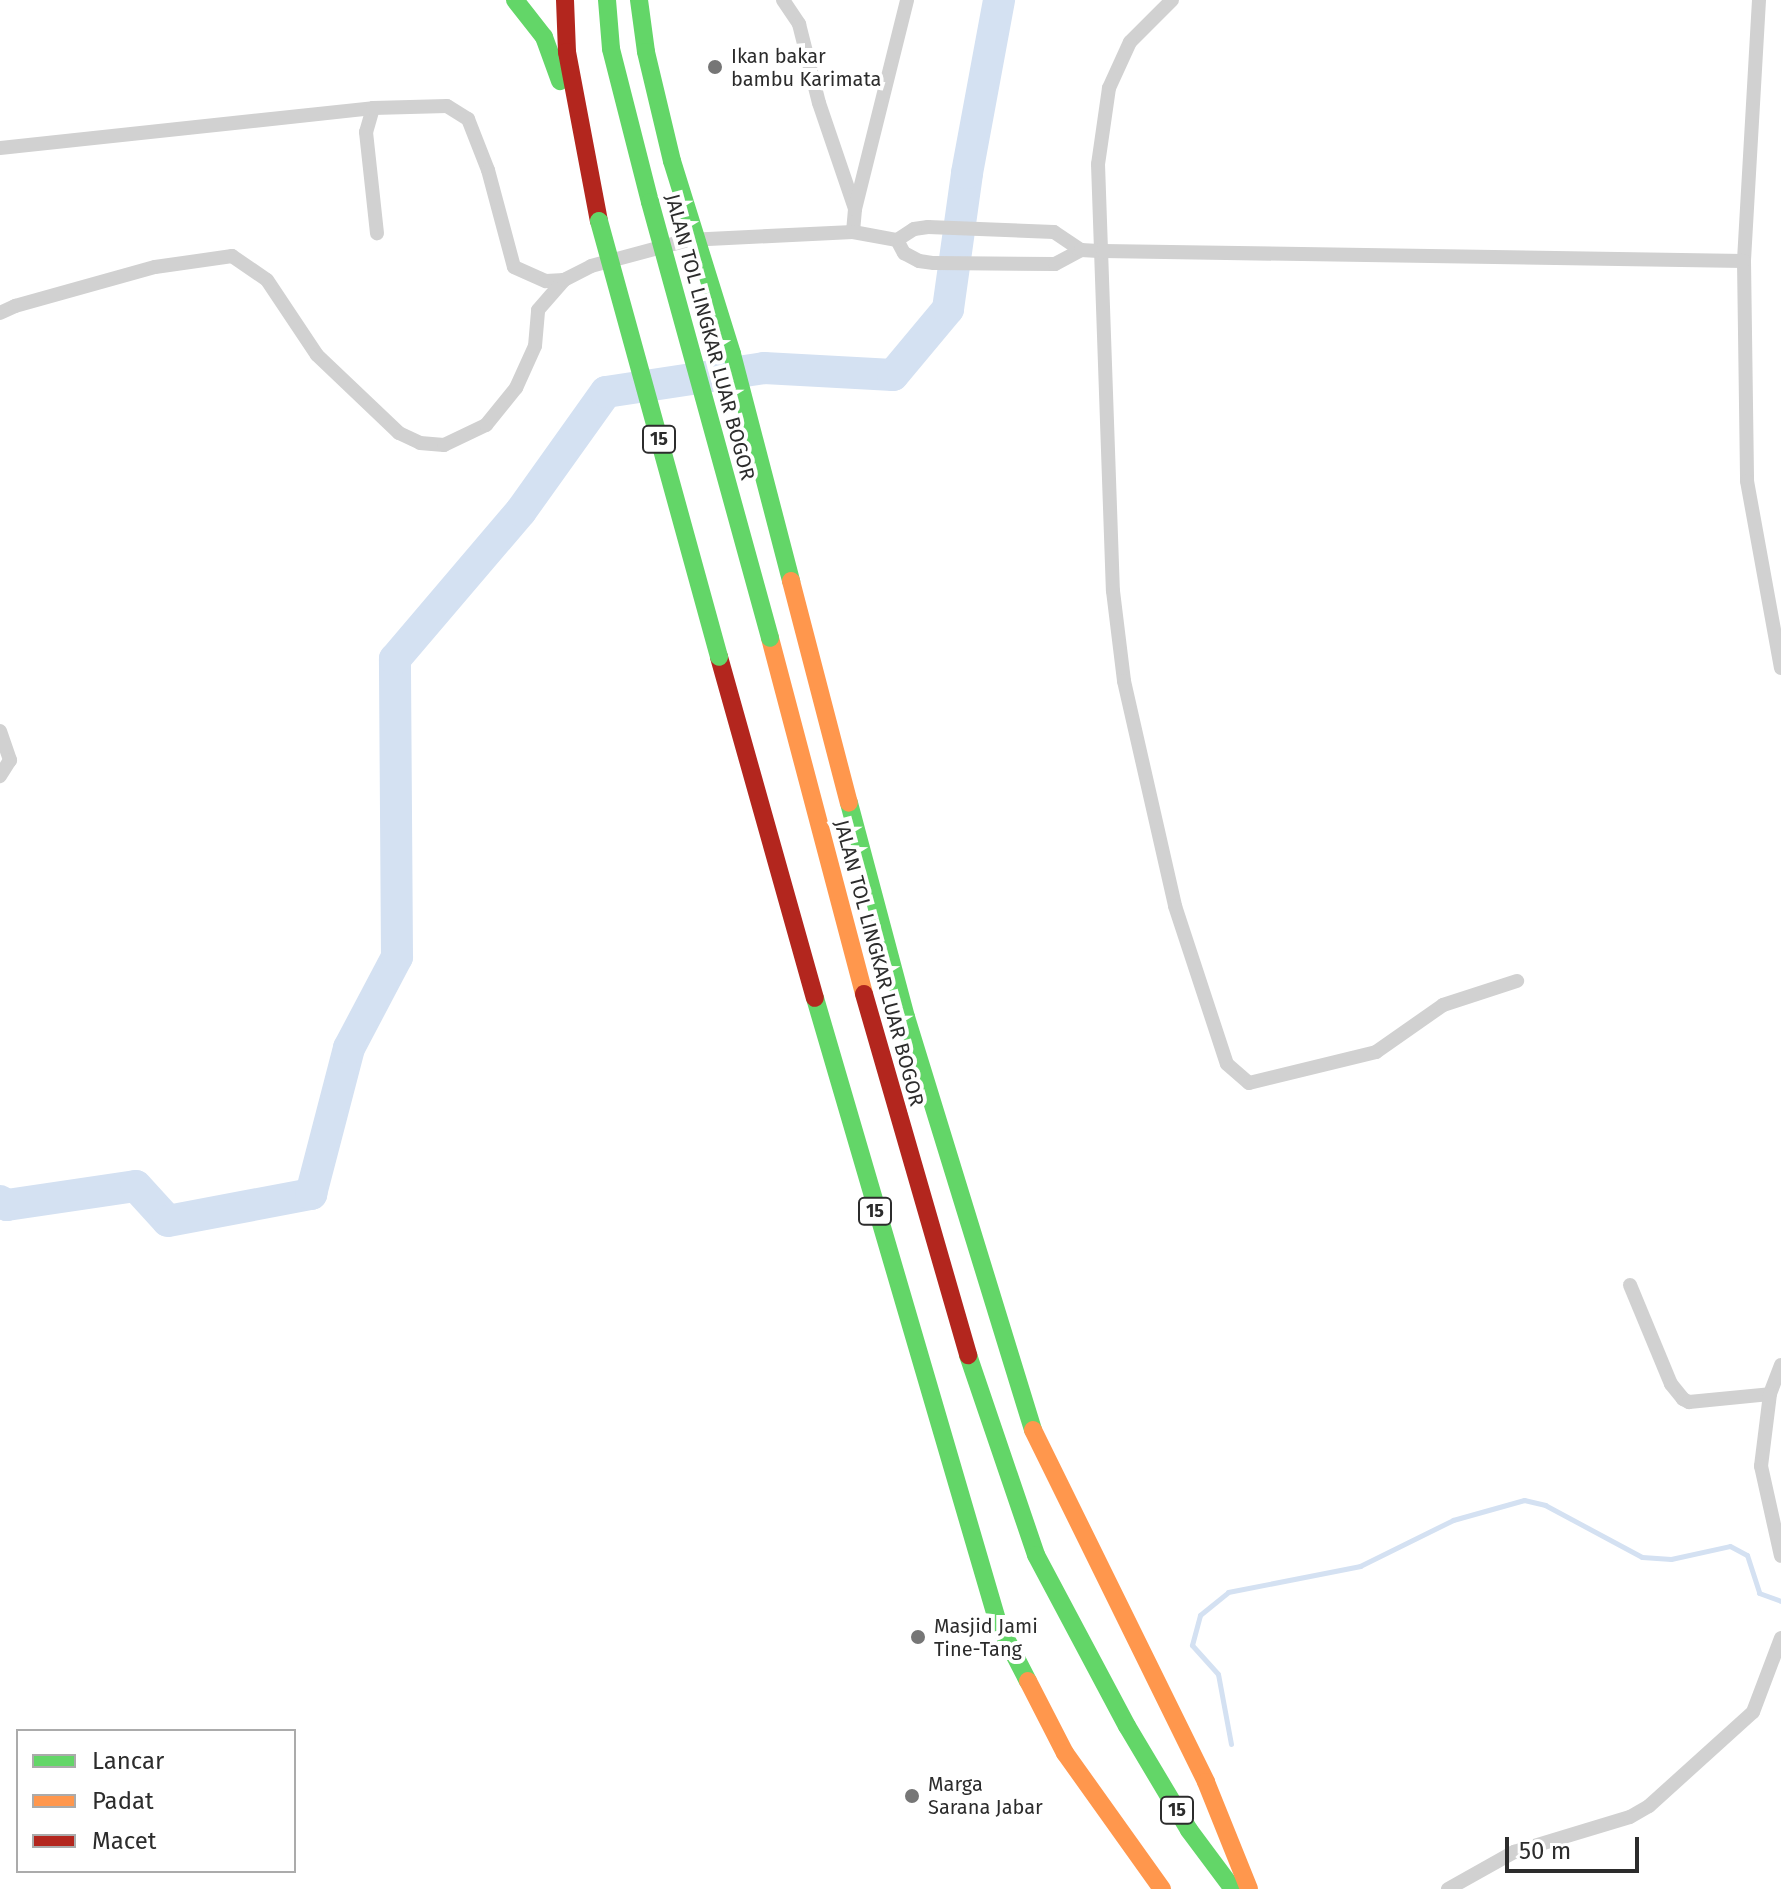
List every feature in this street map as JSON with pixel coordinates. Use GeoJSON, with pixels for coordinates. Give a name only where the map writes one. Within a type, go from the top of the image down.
{"type":"FeatureCollection","features":[{"type":"Feature","properties":{"kind":"highway"},"geometry":{"type":"LineString","coordinates":[[515,0],[544,37],[585,161]]}},
{"type":"Feature","properties":{"kind":"highway","name":"15"},"geometry":{"type":"LineString","coordinates":[[565,0],[567,52],[585,161],[599,221],[853,1135],[998,1623],[1065,1753],[1162,1889]]}},
{"type":"Feature","properties":{"kind":"highway","name":"JALAN TOL LINGKAR LUAR BOGOR"},"geometry":{"type":"LineString","coordinates":[[607,0],[611,49],[650,202],[893,1102],[989,1425],[1031,1540],[1094,1669],[1189,1830],[1233,1889]]}},
{"type":"Feature","properties":{"kind":"highway"},"geometry":{"type":"LineString","coordinates":[[639,0],[646,52],[672,161],[732,354],[906,1017],[1030,1424],[1206,1782],[1249,1889]]}},
{"type":"Feature","properties":{"kind":"street"},"geometry":{"type":"LineString","coordinates":[[783,0],[799,24],[819,103],[855,209]]}},
{"type":"Feature","properties":{"kind":"street"},"geometry":{"type":"LineString","coordinates":[[853,232],[855,209],[907,0]]}},
{"type":"Feature","properties":{"kind":"street"},"geometry":{"type":"LineString","coordinates":[[1172,0],[1130,42],[1109,88],[1098,164],[1113,591],[1124,681],[1175,906],[1227,1064],[1249,1083],[1376,1052],[1443,1005],[1517,981]]}},
{"type":"Feature","properties":{"kind":"street"},"geometry":{"type":"LineString","coordinates":[[1759,0],[1744,261],[1747,481],[1780,662]]}},
{"type":"Feature","properties":{"kind":"street"},"geometry":{"type":"LineString","coordinates":[[0,148],[373,108],[447,106],[468,119],[488,170],[514,267],[546,281],[564,280]]}},
{"type":"Feature","properties":{"kind":"street"},"geometry":{"type":"LineString","coordinates":[[373,108],[366,132],[377,233]]}},
{"type":"Feature","properties":{"kind":"street"},"geometry":{"type":"LineString","coordinates":[[0,313],[15,306],[155,267],[232,256],[267,280],[317,355],[399,433],[420,443],[444,445],[486,425],[516,388],[535,346],[538,310],[564,280],[591,266],[688,240],[853,232],[897,240],[914,229],[937,228],[1054,232],[1081,250]]}},
{"type":"Feature","properties":{"kind":"street"},"geometry":{"type":"LineString","coordinates":[[897,240],[904,253],[919,261],[934,263],[1044,265],[1055,264],[1081,250],[1744,261]]}},
{"type":"Feature","properties":{"kind":"street"},"geometry":{"type":"LineString","coordinates":[[0,731],[10,760],[0,776]]}},
{"type":"Feature","properties":{"kind":"street"},"geometry":{"type":"LineString","coordinates":[[1630,1285],[1671,1384],[1683,1399],[1689,1402],[1770,1394]]}},
{"type":"Feature","properties":{"kind":"street"},"geometry":{"type":"LineString","coordinates":[[1781,1365],[1770,1394],[1761,1466],[1781,1556]]}},
{"type":"Feature","properties":{"kind":"street"},"geometry":{"type":"LineString","coordinates":[[1448,1889],[1514,1852],[1630,1817],[1649,1806],[1753,1712],[1781,1638]]}},
{"type":"Feature","properties":{"kind":"waterway"},"geometry":{"type":"LineString","coordinates":[[0,1201],[7,1205],[136,1186],[168,1221],[311,1194],[349,1048],[397,957],[395,659],[521,511],[606,392],[764,368],[893,375],[948,309],[967,173],[999,0]]}},
{"type":"Feature","properties":{"kind":"waterway"},"geometry":{"type":"LineString","coordinates":[[1231,1744],[1218,1674],[1192,1645],[1200,1615],[1228,1592],[1360,1566],[1453,1520],[1524,1500],[1545,1505],[1642,1557],[1671,1559],[1730,1546],[1747,1555],[1759,1593],[1781,1601]]}},
{"type":"Feature","properties":{"kind":"traffic: fast"},"geometry":{"type":"LineString","coordinates":[[515,0],[544,37],[560,81]]}},
{"type":"Feature","properties":{"kind":"traffic: fast"},"geometry":{"type":"LineString","coordinates":[[607,0],[611,49],[650,202]]}},
{"type":"Feature","properties":{"kind":"traffic: fast"},"geometry":{"type":"LineString","coordinates":[[639,0],[646,52],[672,161],[732,354],[791,581]]}},
{"type":"Feature","properties":{"kind":"traffic: fast"},"geometry":{"type":"LineString","coordinates":[[650,202],[770,638]]}},
{"type":"Feature","properties":{"kind":"traffic: fast"},"geometry":{"type":"LineString","coordinates":[[599,221],[719,657]]}},
{"type":"Feature","properties":{"kind":"traffic: fast"},"geometry":{"type":"LineString","coordinates":[[849,803],[906,1017],[1033,1430]]}},
{"type":"Feature","properties":{"kind":"traffic: fast"},"geometry":{"type":"LineString","coordinates":[[815,998],[998,1623],[1028,1681]]}},
{"type":"Feature","properties":{"kind":"traffic: fast"},"geometry":{"type":"LineString","coordinates":[[968,1355],[1036,1555],[1127,1726],[1189,1830],[1233,1889]]}},
{"type":"Feature","properties":{"kind":"traffic: slow"},"geometry":{"type":"LineString","coordinates":[[791,581],[849,803]]}},
{"type":"Feature","properties":{"kind":"traffic: slow"},"geometry":{"type":"LineString","coordinates":[[770,638],[864,994]]}},
{"type":"Feature","properties":{"kind":"traffic: slow"},"geometry":{"type":"LineString","coordinates":[[1033,1430],[1206,1782],[1249,1889]]}},
{"type":"Feature","properties":{"kind":"traffic: slow"},"geometry":{"type":"LineString","coordinates":[[1028,1681],[1065,1753],[1162,1889]]}},
{"type":"Feature","properties":{"kind":"traffic: jam"},"geometry":{"type":"LineString","coordinates":[[565,0],[567,52],[599,221]]}},
{"type":"Feature","properties":{"kind":"traffic: jam"},"geometry":{"type":"LineString","coordinates":[[719,657],[815,998]]}},
{"type":"Feature","properties":{"kind":"traffic: jam"},"geometry":{"type":"LineString","coordinates":[[864,994],[968,1355]]}},
{"type":"Feature","properties":{"kind":"place","name":"Ikan bakar bambu Karimata"},"geometry":{"type":"Point","coordinates":[715,67]}},
{"type":"Feature","properties":{"kind":"place","name":"Masjid Jami Tine-Tang"},"geometry":{"type":"Point","coordinates":[918,1637]}},
{"type":"Feature","properties":{"kind":"place","name":"Marga Sarana Jabar"},"geometry":{"type":"Point","coordinates":[912,1796]}}]}
